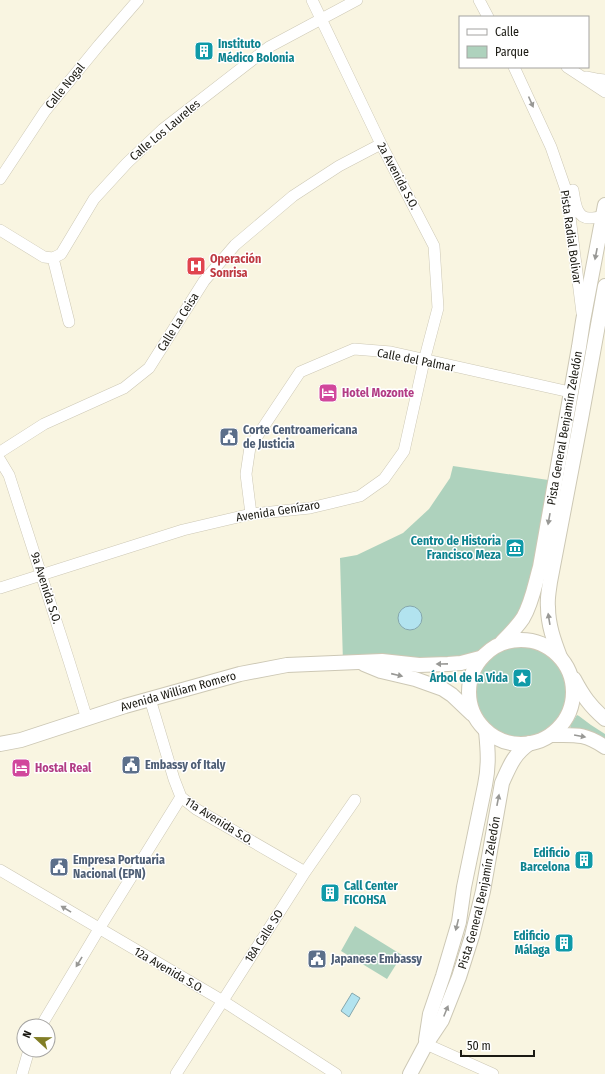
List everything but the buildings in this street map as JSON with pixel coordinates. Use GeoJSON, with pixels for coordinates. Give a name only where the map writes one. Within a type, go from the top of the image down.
{"type":"FeatureCollection","features":[{"type":"Feature","properties":{"kind":"main road","name":"Pista General Benjamín Zeledón"},"geometry":{"type":"LineString","coordinates":[[502,642],[522,619],[526,612],[533,594],[540,567],[570,392],[604,212]]}},
{"type":"Feature","properties":{"kind":"main road","name":"Pista General Benjamín Zeledón"},"geometry":{"type":"LineString","coordinates":[[560,657],[549,619],[548,606],[550,582],[605,286]]}},
{"type":"Feature","properties":{"kind":"main road"},"geometry":{"type":"LineString","coordinates":[[583,321],[585,339],[576,392],[577,400],[583,406]]}},
{"type":"Feature","properties":{"kind":"main road"},"geometry":{"type":"LineString","coordinates":[[564,508],[561,485],[575,402],[575,396],[570,392]]}},
{"type":"Feature","properties":{"kind":"main road"},"geometry":{"type":"LineString","coordinates":[[569,670],[573,686],[572,702],[566,718],[559,728],[552,735],[544,739],[519,744],[496,738],[480,725],[469,704],[468,687],[472,671],[480,658],[490,648],[502,642],[516,639],[530,640],[544,644],[560,657],[569,670],[584,697],[605,719]]}},
{"type":"Feature","properties":{"kind":"main road","name":"Avenida William Romero"},"geometry":{"type":"LineString","coordinates":[[0,744],[21,740],[150,699],[240,674],[287,665],[382,662],[419,665],[448,664],[461,663],[480,658]]}},
{"type":"Feature","properties":{"kind":"main road","name":"Avenida William Romero"},"geometry":{"type":"LineString","coordinates":[[360,663],[381,671],[415,679],[443,689],[452,695],[475,718]]}},
{"type":"Feature","properties":{"kind":"main road","name":"Pista General Benjamín Zeledón"},"geometry":{"type":"LineString","coordinates":[[426,1044],[430,1014],[445,970],[458,922],[488,770],[486,731]]}},
{"type":"Feature","properties":{"kind":"main road"},"geometry":{"type":"LineString","coordinates":[[552,735],[575,734],[585,736],[605,746]]}},
{"type":"Feature","properties":{"kind":"main road","name":"Pista General Benjamín Zeledón"},"geometry":{"type":"LineString","coordinates":[[410,1074],[426,1044],[442,1020],[460,977],[483,891],[502,783],[517,754],[522,748],[530,743]]}},
{"type":"Feature","properties":{"kind":"street","name":"Calle Nogal"},"geometry":{"type":"LineString","coordinates":[[0,179],[45,110],[138,0]]}},
{"type":"Feature","properties":{"kind":"street","name":"2a Avenida S.O."},"geometry":{"type":"LineString","coordinates":[[312,0],[381,144],[434,246],[438,308],[424,360]]}},
{"type":"Feature","properties":{"kind":"street","name":"Calle Los Laureles"},"geometry":{"type":"LineString","coordinates":[[52,258],[61,254],[94,199],[127,163],[164,129],[269,47],[357,0]]}},
{"type":"Feature","properties":{"kind":"street"},"geometry":{"type":"LineString","coordinates":[[568,68],[605,92]]}},
{"type":"Feature","properties":{"kind":"street","name":"Pista Radial Bolivar"},"geometry":{"type":"LineString","coordinates":[[519,70],[551,148],[567,193],[583,321]]}},
{"type":"Feature","properties":{"kind":"street"},"geometry":{"type":"LineString","coordinates":[[577,74],[592,79],[605,80]]}},
{"type":"Feature","properties":{"kind":"street","name":"Calle La Ceisa"},"geometry":{"type":"LineString","coordinates":[[0,452],[44,424],[124,388],[149,368],[204,281],[235,245],[293,196],[339,166],[381,144]]}},
{"type":"Feature","properties":{"kind":"street"},"geometry":{"type":"LineString","coordinates":[[551,148],[569,175],[579,214],[588,218],[604,212]]}},
{"type":"Feature","properties":{"kind":"street"},"geometry":{"type":"LineString","coordinates":[[0,230],[44,257],[52,258],[69,322]]}},
{"type":"Feature","properties":{"kind":"street","name":"Calle del Palmar"},"geometry":{"type":"LineString","coordinates":[[251,514],[246,474],[250,447],[300,372],[354,349],[391,352],[570,392]]}},
{"type":"Feature","properties":{"kind":"street","name":"Avenida Genízaro"},"geometry":{"type":"LineString","coordinates":[[0,588],[183,530],[251,514],[310,508],[360,496],[384,479],[404,451],[424,360]]}},
{"type":"Feature","properties":{"kind":"street","name":"9a Avenida S.O."},"geometry":{"type":"LineString","coordinates":[[0,460],[9,475],[87,719]]}},
{"type":"Feature","properties":{"kind":"street","name":"11a Avenida S.O."},"geometry":{"type":"LineString","coordinates":[[150,699],[174,779],[181,797],[196,809],[305,872]]}},
{"type":"Feature","properties":{"kind":"street"},"geometry":{"type":"LineString","coordinates":[[46,1018],[181,797]]}},
{"type":"Feature","properties":{"kind":"street","name":"18A Calle SO"},"geometry":{"type":"LineString","coordinates":[[176,1074],[305,872],[355,800]]}},
{"type":"Feature","properties":{"kind":"street","name":"12a Avenida S.O."},"geometry":{"type":"LineString","coordinates":[[0,870],[223,1001],[336,1074]]}},
{"type":"Feature","properties":{"kind":"street"},"geometry":{"type":"LineString","coordinates":[[426,1044],[493,1074]]}},
{"type":"Feature","properties":{"kind":"street"},"geometry":{"type":"LineString","coordinates":[[22,1074],[27,1058]]}},
{"type":"Feature","properties":{"kind":"green space"},"geometry":{"type":"Polygon","coordinates":[[[453,466],[555,481],[531,600],[502,642],[490,649],[480,658],[343,663],[340,558],[357,555],[403,533],[429,509],[450,478],[453,466]]]}},
{"type":"Feature","properties":{"kind":"green space"},"geometry":{"type":"Polygon","coordinates":[[[521,647],[538,650],[553,660],[563,675],[566,692],[563,709],[553,724],[538,734],[521,737],[504,734],[489,724],[479,709],[476,692],[479,675],[489,660],[504,650],[521,647]]]}},
{"type":"Feature","properties":{"kind":"green space"},"geometry":{"type":"Polygon","coordinates":[[[577,715],[605,734],[605,741],[586,730],[571,728],[570,726],[577,715]]]}},
{"type":"Feature","properties":{"kind":"green space"},"geometry":{"type":"Polygon","coordinates":[[[355,926],[402,955],[387,979],[341,951],[355,926]]]}},
{"type":"Feature","properties":{"kind":"water"},"geometry":{"type":"Polygon","coordinates":[[[410,606],[419,609],[422,618],[419,627],[410,630],[401,627],[398,618],[401,609],[410,606]]]}},
{"type":"Feature","properties":{"kind":"water"},"geometry":{"type":"Polygon","coordinates":[[[352,993],[360,998],[349,1017],[341,1011],[352,993]]]}},
{"type":"Feature","properties":{"kind":"place","name":"Instituto Médico Bolonia"},"geometry":{"type":"Point","coordinates":[204,51]}},
{"type":"Feature","properties":{"kind":"place","name":"Operación Sonrisa"},"geometry":{"type":"Point","coordinates":[196,266]}},
{"type":"Feature","properties":{"kind":"place","name":"Hotel Mozonte"},"geometry":{"type":"Point","coordinates":[328,393]}},
{"type":"Feature","properties":{"kind":"place","name":"Corte Centroamericana de Justicia"},"geometry":{"type":"Point","coordinates":[229,437]}},
{"type":"Feature","properties":{"kind":"place","name":"Centro de Historia Francisco Meza"},"geometry":{"type":"Point","coordinates":[515,548]}},
{"type":"Feature","properties":{"kind":"place","name":"Árbol de la Vida"},"geometry":{"type":"Point","coordinates":[522,678]}},
{"type":"Feature","properties":{"kind":"place","name":"Embassy of Italy"},"geometry":{"type":"Point","coordinates":[131,765]}},
{"type":"Feature","properties":{"kind":"place","name":"Hostal Real"},"geometry":{"type":"Point","coordinates":[21,768]}},
{"type":"Feature","properties":{"kind":"place","name":"Edificio Barcelona"},"geometry":{"type":"Point","coordinates":[584,860]}},
{"type":"Feature","properties":{"kind":"place","name":"Empresa Portuaria Nacional (EPN)"},"geometry":{"type":"Point","coordinates":[59,867]}},
{"type":"Feature","properties":{"kind":"place","name":"Call Center FICOHSA"},"geometry":{"type":"Point","coordinates":[330,893]}},
{"type":"Feature","properties":{"kind":"place","name":"Edificio Málaga"},"geometry":{"type":"Point","coordinates":[564,943]}},
{"type":"Feature","properties":{"kind":"place","name":"Japanese Embassy"},"geometry":{"type":"Point","coordinates":[317,959]}}]}
